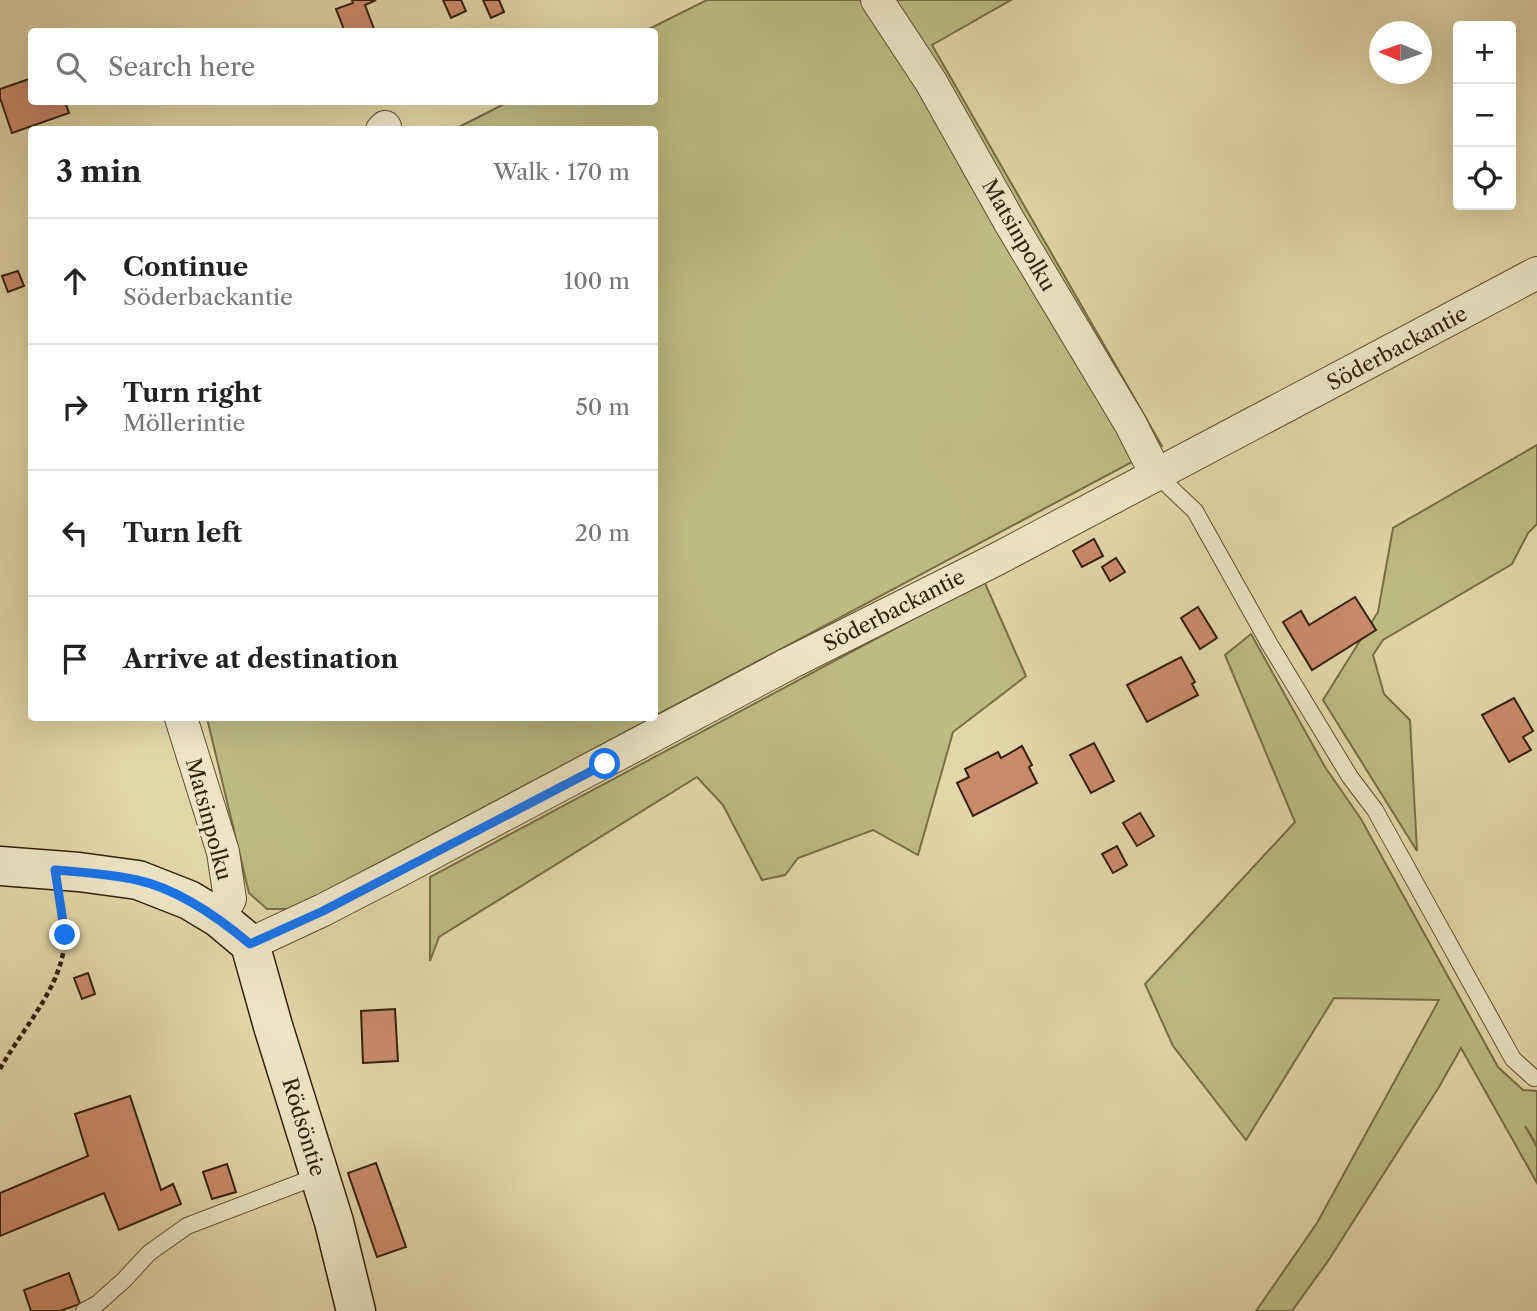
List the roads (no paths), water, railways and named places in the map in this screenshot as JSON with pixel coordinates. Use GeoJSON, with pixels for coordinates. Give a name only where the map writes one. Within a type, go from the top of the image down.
{"type":"FeatureCollection","features":[{"type":"Feature","properties":{"kind":"street","name":"Matsinpolku"},"geometry":{"type":"LineString","coordinates":[[877,0],[930,82],[1009,221],[1130,423],[1156,474]]}},
{"type":"Feature","properties":{"kind":"street","name":"Söderbackantie"},"geometry":{"type":"LineString","coordinates":[[250,944],[323,911],[788,664],[997,559],[1537,273]]}},
{"type":"Feature","properties":{"kind":"street","name":"Matsinpolku"},"geometry":{"type":"LineString","coordinates":[[182,721],[223,852],[230,899],[219,918]]}},
{"type":"Feature","properties":{"kind":"street"},"geometry":{"type":"LineString","coordinates":[[0,866],[138,880],[189,900],[219,918],[250,944]]}},
{"type":"Feature","properties":{"kind":"street","name":"Rödsöntie"},"geometry":{"type":"LineString","coordinates":[[250,944],[334,1222],[356,1311]]}},
{"type":"Feature","properties":{"kind":"lane"},"geometry":{"type":"LineString","coordinates":[[1156,474],[1195,511],[1270,645],[1350,777],[1375,810],[1506,1049],[1534,1078]]}},
{"type":"Feature","properties":{"kind":"lane"},"geometry":{"type":"LineString","coordinates":[[84,1311],[106,1296],[149,1253],[187,1226],[318,1176]]}}]}
